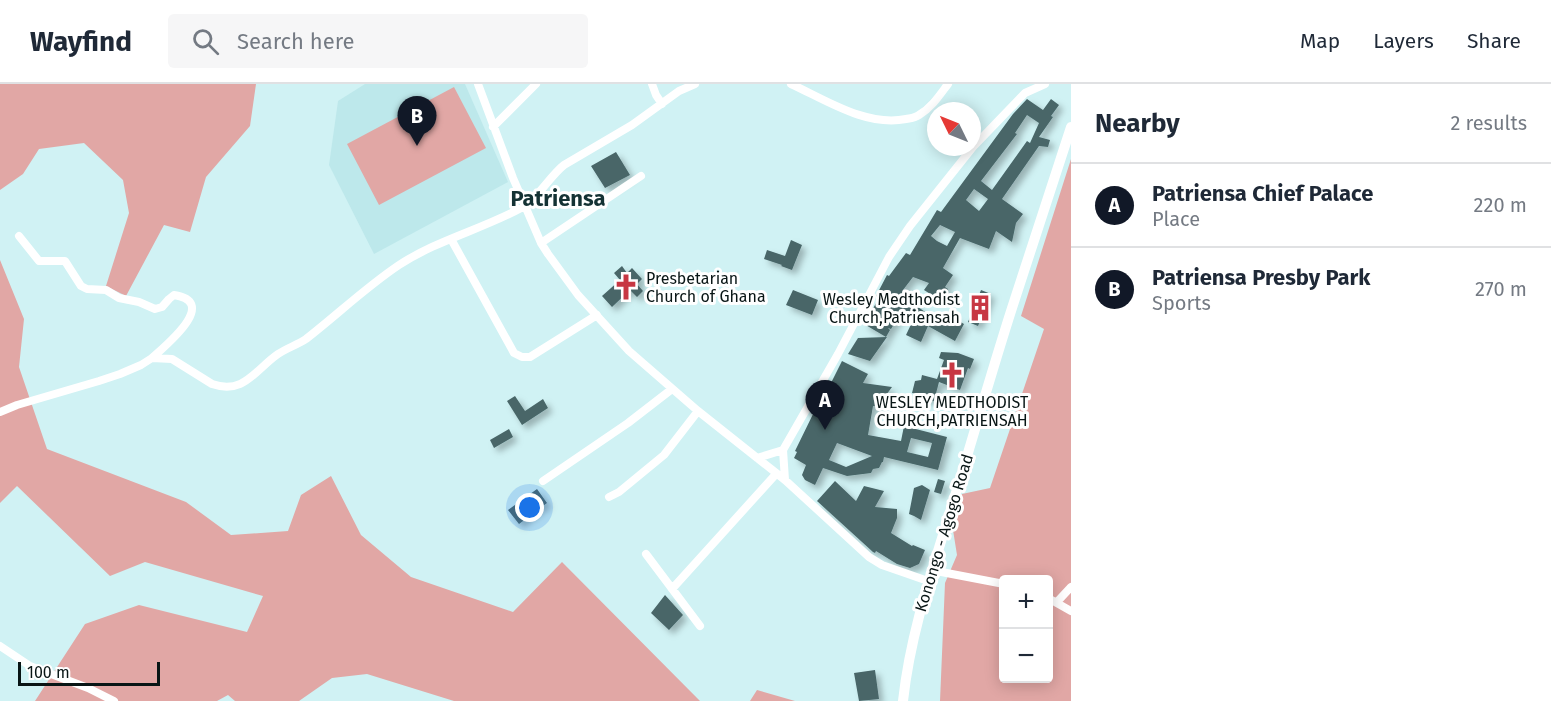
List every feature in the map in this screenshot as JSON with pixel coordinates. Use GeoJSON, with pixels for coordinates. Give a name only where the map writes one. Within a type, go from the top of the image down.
{"type":"FeatureCollection","features":[{"type":"Feature","properties":{"kind":"main road","name":"Konongo - Agogo Road"},"geometry":{"type":"LineString","coordinates":[[903,701],[914,632],[931,570],[1071,127]]}},
{"type":"Feature","properties":{"kind":"street"},"geometry":{"type":"LineString","coordinates":[[478,84],[493,127],[541,243],[578,295],[628,351],[698,411],[785,480],[869,557],[882,565],[928,581]]}},
{"type":"Feature","properties":{"kind":"street"},"geometry":{"type":"LineString","coordinates":[[493,127],[536,84]]}},
{"type":"Feature","properties":{"kind":"street"},"geometry":{"type":"LineString","coordinates":[[652,84],[662,104]]}},
{"type":"Feature","properties":{"kind":"street"},"geometry":{"type":"LineString","coordinates":[[152,358],[172,359],[218,386],[230,387],[241,384],[280,353],[305,339],[410,258],[525,206],[564,165],[632,125],[679,91],[695,84]]}},
{"type":"Feature","properties":{"kind":"street"},"geometry":{"type":"LineString","coordinates":[[791,84],[862,117],[882,121],[917,117],[932,105],[948,84]]}},
{"type":"Feature","properties":{"kind":"street"},"geometry":{"type":"LineString","coordinates":[[785,480],[783,450],[838,354],[889,257],[910,226],[973,147],[1025,93],[1045,84]]}},
{"type":"Feature","properties":{"kind":"street"},"geometry":{"type":"LineString","coordinates":[[541,243],[641,176]]}},
{"type":"Feature","properties":{"kind":"street"},"geometry":{"type":"LineString","coordinates":[[0,412],[110,378],[141,365],[152,358],[189,321],[192,310],[191,304],[181,296],[174,295],[162,307],[155,309],[139,302],[119,298],[106,291],[87,290],[81,286],[65,261],[39,261],[19,236]]}},
{"type":"Feature","properties":{"kind":"street"},"geometry":{"type":"LineString","coordinates":[[451,239],[514,353],[522,357],[530,357],[597,315]]}},
{"type":"Feature","properties":{"kind":"street"},"geometry":{"type":"LineString","coordinates":[[543,481],[628,423],[672,389]]}},
{"type":"Feature","properties":{"kind":"street"},"geometry":{"type":"LineString","coordinates":[[609,497],[619,492],[664,455],[698,411]]}},
{"type":"Feature","properties":{"kind":"street"},"geometry":{"type":"LineString","coordinates":[[757,458],[783,450]]}},
{"type":"Feature","properties":{"kind":"street"},"geometry":{"type":"LineString","coordinates":[[672,589],[776,474]]}},
{"type":"Feature","properties":{"kind":"street"},"geometry":{"type":"LineString","coordinates":[[646,554],[700,626]]}},
{"type":"Feature","properties":{"kind":"street"},"geometry":{"type":"LineString","coordinates":[[931,570],[999,583]]}},
{"type":"Feature","properties":{"kind":"street"},"geometry":{"type":"LineString","coordinates":[[1057,602],[1071,587]]}},
{"type":"Feature","properties":{"kind":"street"},"geometry":{"type":"LineString","coordinates":[[1053,600],[1071,611]]}},
{"type":"Feature","properties":{"kind":"street"},"geometry":{"type":"LineString","coordinates":[[0,646],[30,666],[100,693],[114,701]]}},
{"type":"Feature","properties":{"kind":"shaded area"},"geometry":{"type":"Polygon","coordinates":[[[0,84],[256,84],[250,126],[206,177],[190,232],[164,225],[126,296],[106,286],[129,213],[123,180],[84,143],[39,149],[23,174],[0,190],[0,84]]]}},
{"type":"Feature","properties":{"kind":"shaded area"},"geometry":{"type":"Polygon","coordinates":[[[365,84],[465,84],[508,182],[374,254],[329,165],[338,101],[365,84]]]}},
{"type":"Feature","properties":{"kind":"shaded area"},"geometry":{"type":"Polygon","coordinates":[[[454,87],[486,148],[379,205],[347,144],[454,87]]]}},
{"type":"Feature","properties":{"kind":"shaded area"},"geometry":{"type":"Polygon","coordinates":[[[1071,159],[1071,701],[940,701],[945,583],[957,555],[953,530],[962,494],[990,488],[1044,329],[1021,316],[1071,159]]]}},
{"type":"Feature","properties":{"kind":"shaded area"},"geometry":{"type":"Polygon","coordinates":[[[0,260],[24,319],[19,367],[47,449],[186,502],[231,535],[288,531],[301,495],[331,476],[361,535],[411,577],[513,612],[562,562],[700,701],[454,701],[367,674],[332,678],[299,701],[235,701],[228,695],[217,701],[35,701],[85,624],[139,605],[247,632],[263,596],[145,562],[110,576],[17,486],[0,503],[0,260]]]}},
{"type":"Feature","properties":{"kind":"shaded area"},"geometry":{"type":"Polygon","coordinates":[[[757,690],[795,701],[750,701],[757,690]]]}},
{"type":"Feature","properties":{"kind":"building"},"geometry":{"type":"Polygon","coordinates":[[[1027,99],[1043,110],[1051,99],[1059,105],[1039,137],[1050,140],[1048,147],[1039,146],[1002,199],[1023,214],[1016,223],[1012,242],[996,231],[989,249],[960,238],[943,268],[953,275],[945,287],[948,289],[940,300],[924,290],[929,283],[913,277],[903,290],[915,295],[912,303],[943,324],[948,315],[964,324],[955,341],[928,326],[921,342],[906,335],[915,316],[903,310],[891,329],[888,328],[890,330],[886,337],[864,324],[879,298],[876,296],[887,275],[889,276],[906,253],[910,255],[937,210],[941,212],[1013,114],[1027,99]],[[1027,115],[1015,133],[1017,134],[981,181],[992,190],[1027,141],[1030,143],[1039,123],[1027,115]],[[974,189],[966,200],[979,211],[988,199],[974,189]],[[940,225],[931,236],[947,246],[955,232],[940,225]]]}},
{"type":"Feature","properties":{"kind":"building"},"geometry":{"type":"Polygon","coordinates":[[[616,152],[630,175],[605,188],[591,166],[616,152]]]}},
{"type":"Feature","properties":{"kind":"building"},"geometry":{"type":"Polygon","coordinates":[[[791,240],[802,245],[792,270],[764,259],[767,250],[785,256],[791,240]]]}},
{"type":"Feature","properties":{"kind":"building","name":"Presbetarian Church of Ghana"},"geometry":{"type":"Polygon","coordinates":[[[622,266],[627,273],[632,268],[642,279],[637,284],[643,291],[637,297],[630,290],[612,307],[602,296],[620,280],[614,273],[622,266]]]}},
{"type":"Feature","properties":{"kind":"building"},"geometry":{"type":"Polygon","coordinates":[[[793,290],[818,300],[812,315],[786,305],[793,290]]]}},
{"type":"Feature","properties":{"kind":"building","name":"Wesley Medthodist Church,Patriensah"},"geometry":{"type":"Polygon","coordinates":[[[981,290],[991,294],[978,326],[968,322],[981,290]]]}},
{"type":"Feature","properties":{"kind":"building"},"geometry":{"type":"Polygon","coordinates":[[[887,337],[870,361],[848,354],[858,338],[887,337]]]}},
{"type":"Feature","properties":{"kind":"building","name":"WESLEY MEDTHODIST CHURCH,PATRIENSAH"},"geometry":{"type":"Polygon","coordinates":[[[941,352],[958,353],[974,359],[960,390],[939,382],[934,401],[923,399],[922,395],[912,393],[915,381],[921,380],[922,375],[937,379],[944,360],[939,358],[941,352]]]}},
{"type":"Feature","properties":{"kind":"building"},"geometry":{"type":"Polygon","coordinates":[[[842,361],[868,374],[863,383],[892,387],[878,406],[873,406],[868,435],[901,441],[904,426],[947,437],[938,470],[884,457],[879,468],[873,469],[871,473],[847,476],[823,468],[815,485],[805,480],[802,475],[806,465],[794,458],[797,452],[795,451],[815,410],[832,418],[841,398],[827,391],[842,361]],[[911,438],[907,452],[928,457],[932,443],[911,438]],[[837,443],[829,460],[846,467],[872,456],[837,443]]]}},
{"type":"Feature","properties":{"kind":"building"},"geometry":{"type":"Polygon","coordinates":[[[515,396],[525,411],[543,399],[548,408],[522,425],[507,401],[515,396]]]}},
{"type":"Feature","properties":{"kind":"building"},"geometry":{"type":"Polygon","coordinates":[[[509,429],[513,437],[494,448],[490,440],[509,429]]]}},
{"type":"Feature","properties":{"kind":"building"},"geometry":{"type":"Polygon","coordinates":[[[938,479],[945,481],[941,494],[934,492],[938,479]]]}},
{"type":"Feature","properties":{"kind":"building"},"geometry":{"type":"Polygon","coordinates":[[[835,481],[856,501],[864,486],[884,491],[875,507],[897,509],[897,518],[891,533],[912,546],[925,550],[919,564],[910,568],[897,564],[876,551],[873,552],[817,501],[835,481]]]}},
{"type":"Feature","properties":{"kind":"building"},"geometry":{"type":"Polygon","coordinates":[[[922,485],[930,490],[921,520],[909,514],[914,488],[922,485]]]}},
{"type":"Feature","properties":{"kind":"building"},"geometry":{"type":"Polygon","coordinates":[[[537,489],[547,503],[519,524],[508,510],[537,489]]]}},
{"type":"Feature","properties":{"kind":"building"},"geometry":{"type":"Polygon","coordinates":[[[665,595],[683,615],[669,630],[651,613],[665,595]]]}},
{"type":"Feature","properties":{"kind":"building"},"geometry":{"type":"Polygon","coordinates":[[[875,670],[879,699],[859,701],[854,673],[875,670]]]}},
{"type":"Feature","properties":{"kind":"place","name":"Patriensa Presby Park"},"geometry":{"type":"Point","coordinates":[417,146]}},
{"type":"Feature","properties":{"kind":"place","name":"Presbetarian Church of Ghana"},"geometry":{"type":"Point","coordinates":[626,287]}},
{"type":"Feature","properties":{"kind":"place","name":"Wesley Medthodist Church,Patriensah"},"geometry":{"type":"Point","coordinates":[980,308]}},
{"type":"Feature","properties":{"kind":"place","name":"WESLEY MEDTHODIST CHURCH,PATRIENSAH"},"geometry":{"type":"Point","coordinates":[952,375]}},
{"type":"Feature","properties":{"kind":"place","name":"Patriensa Chief Palace"},"geometry":{"type":"Point","coordinates":[825,430]}},
{"type":"Feature","properties":{"kind":"district","name":"Patriensa"},"geometry":{"type":"Point","coordinates":[558,198]}}]}
